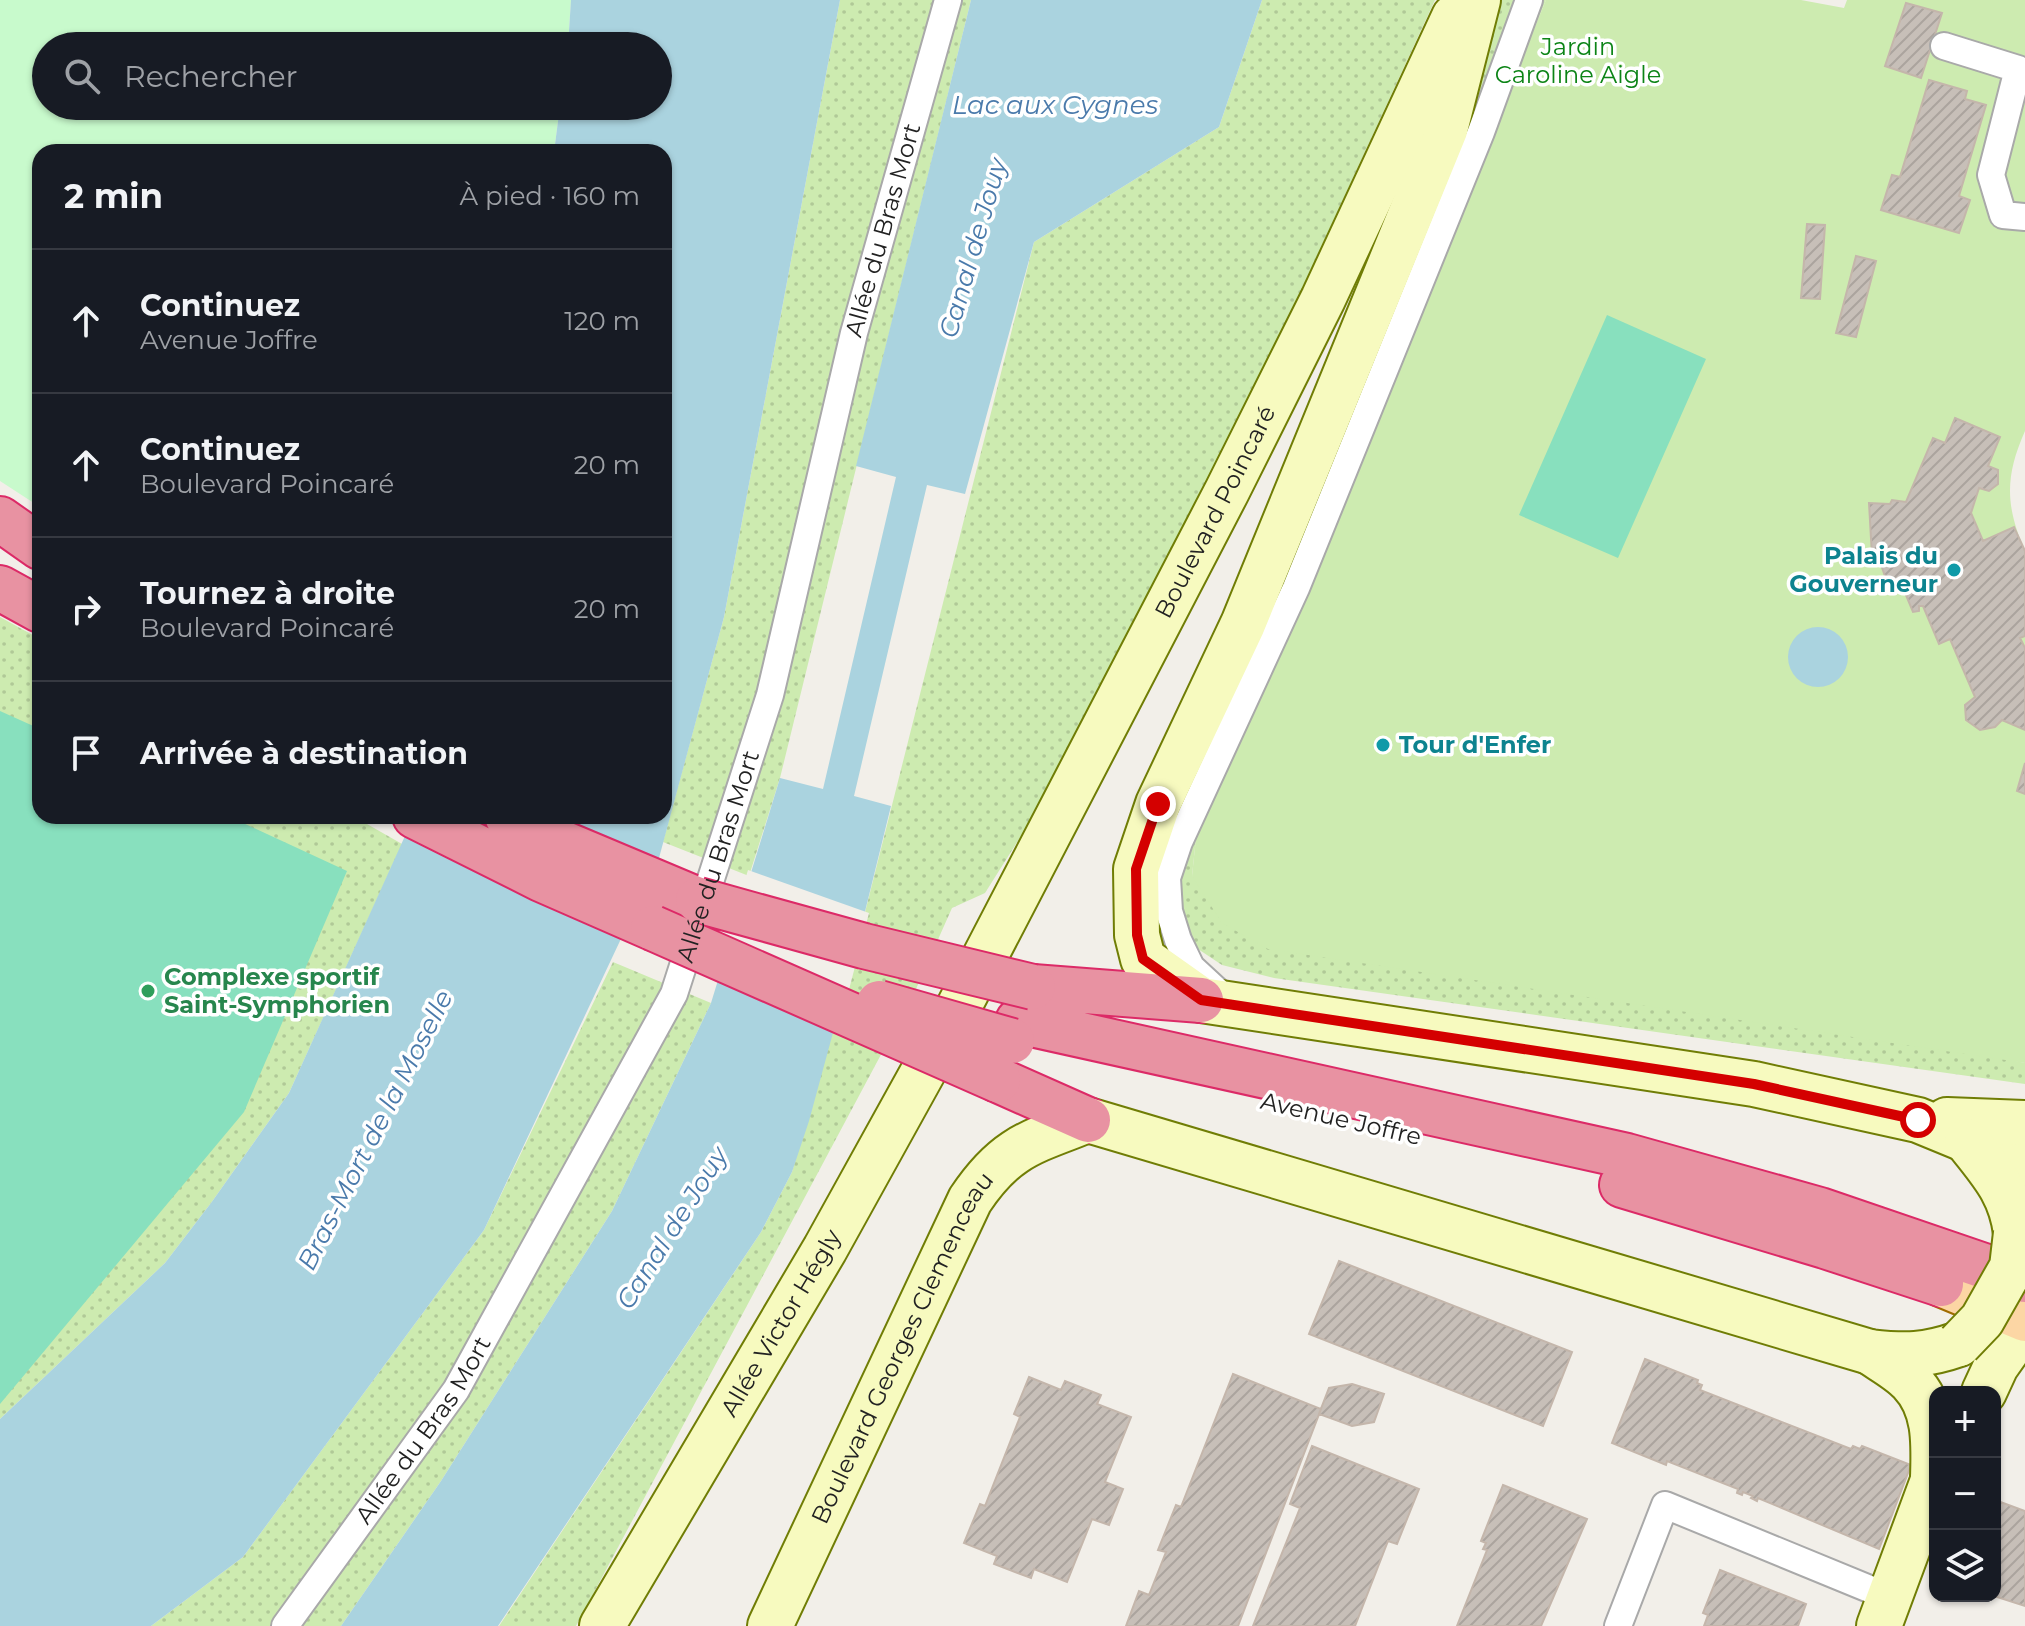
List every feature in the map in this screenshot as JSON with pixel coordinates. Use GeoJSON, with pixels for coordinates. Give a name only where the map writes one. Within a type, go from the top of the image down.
{"type":"FeatureCollection","features":[{"type":"Feature","properties":{"kind":"highway"},"geometry":{"type":"LineString","coordinates":[[0,519],[32,541]]}},
{"type":"Feature","properties":{"kind":"highway"},"geometry":{"type":"LineString","coordinates":[[0,588],[32,606]]}},
{"type":"Feature","properties":{"kind":"highway"},"geometry":{"type":"LineString","coordinates":[[431,824],[541,879],[653,928],[1015,1032],[1218,1003]]}},
{"type":"Feature","properties":{"kind":"highway"},"geometry":{"type":"LineString","coordinates":[[523,824],[698,900],[864,946],[1015,1032],[1088,1120]]}},
{"type":"Feature","properties":{"kind":"highway","name":"Avenue Joffre"},"geometry":{"type":"LineString","coordinates":[[1015,1032],[1627,1156],[1820,1210],[2025,1280]]}},
{"type":"Feature","properties":{"kind":"highway","name":"Avenue Joffre"},"geometry":{"type":"LineString","coordinates":[[1015,1032],[1607,1180],[1941,1284]]}},
{"type":"Feature","properties":{"kind":"main road","name":"Avenue Joffre"},"geometry":{"type":"LineString","coordinates":[[1941,1284],[2013,1347]]}},
{"type":"Feature","properties":{"kind":"street","name":"Boulevard Poincaré"},"geometry":{"type":"LineString","coordinates":[[954,1016],[1227,491],[1323,299],[1462,0]]}},
{"type":"Feature","properties":{"kind":"street"},"geometry":{"type":"LineString","coordinates":[[1478,0],[1445,130],[1243,624],[1158,804],[1136,869],[1137,935],[1143,959],[1218,1003],[1754,1084],[1918,1120],[2025,1164]]}},
{"type":"Feature","properties":{"kind":"street","name":"Allée Victor Hégly"},"geometry":{"type":"LineString","coordinates":[[602,1626],[818,1263],[954,1016]]}},
{"type":"Feature","properties":{"kind":"street"},"geometry":{"type":"LineString","coordinates":[[1088,1120],[1870,1352],[1905,1356],[1945,1349],[1982,1320],[2012,1267],[2016,1233],[2006,1192],[1965,1139]]}},
{"type":"Feature","properties":{"kind":"street","name":"Boulevard Georges Clemenceau"},"geometry":{"type":"LineString","coordinates":[[770,1626],[970,1200],[998,1165],[1019,1148],[1039,1137],[1088,1120]]}},
{"type":"Feature","properties":{"kind":"street"},"geometry":{"type":"LineString","coordinates":[[1918,1120],[2025,1123]]}},
{"type":"Feature","properties":{"kind":"street"},"geometry":{"type":"LineString","coordinates":[[1870,1352],[1911,1381],[1925,1402],[1934,1431],[1934,1458]]}},
{"type":"Feature","properties":{"kind":"street"},"geometry":{"type":"LineString","coordinates":[[1884,1611],[1929,1490]]}},
{"type":"Feature","properties":{"kind":"lane","name":"Allée du Bras Mort"},"geometry":{"type":"LineString","coordinates":[[285,1626],[456,1390],[674,994],[770,695],[854,333],[948,0]]}},
{"type":"Feature","properties":{"kind":"lane"},"geometry":{"type":"LineString","coordinates":[[1218,1003],[1191,967],[1178,940],[1169,911],[1167,878],[1179,842],[1296,588],[1481,132],[1529,0]]}},
{"type":"Feature","properties":{"kind":"lane"},"geometry":{"type":"LineString","coordinates":[[1944,46],[2018,69],[1991,175],[2003,215],[2025,217]]}},
{"type":"Feature","properties":{"kind":"lane"},"geometry":{"type":"LineString","coordinates":[[1618,1626],[1665,1505],[1884,1611]]}},
{"type":"Feature","properties":{"kind":"green space"},"geometry":{"type":"Polygon","coordinates":[[[0,0],[571,0],[569,32],[32,32],[32,120],[558,120],[555,144],[32,144],[32,502],[0,481],[0,0]]]}},
{"type":"Feature","properties":{"kind":"green space"},"geometry":{"type":"Polygon","coordinates":[[[840,0],[971,0],[780,778],[749,876],[663,842],[668,824],[672,824],[672,809],[724,617],[840,0]]]}},
{"type":"Feature","properties":{"kind":"green space"},"geometry":{"type":"Polygon","coordinates":[[[1262,0],[1435,0],[1161,594],[1043,801],[985,893],[952,908],[916,989],[576,1626],[499,1626],[761,1232],[792,1172],[856,948],[1034,242],[1219,127],[1262,0]]]}},
{"type":"Feature","properties":{"kind":"green space"},"geometry":{"type":"Polygon","coordinates":[[[1489,0],[1546,0],[1249,714],[1197,828],[1192,876],[2025,1063],[2025,1084],[1274,978],[1222,965],[1186,941],[1156,905],[1489,0]]]}},
{"type":"Feature","properties":{"kind":"green space","name":"Jardin Caroline Aigle"},"geometry":{"type":"Polygon","coordinates":[[[1546,0],[1801,0],[1844,8],[1847,0],[2025,0],[2025,431],[2014,462],[2010,491],[2014,519],[2025,551],[2025,1063],[1268,949],[1222,923],[1192,876],[1197,828],[1249,714],[1546,0]]]}},
{"type":"Feature","properties":{"kind":"green space"},"geometry":{"type":"Polygon","coordinates":[[[1607,315],[1706,359],[1618,558],[1519,515],[1607,315]]]}},
{"type":"Feature","properties":{"kind":"green space","name":"Complexe sportif Saint-Symphorien"},"geometry":{"type":"Polygon","coordinates":[[[0,617],[32,635],[32,824],[367,824],[402,844],[289,1093],[165,1263],[0,1419],[0,617]]]}},
{"type":"Feature","properties":{"kind":"green space","name":"Complexe sportif Saint-Symphorien"},"geometry":{"type":"Polygon","coordinates":[[[0,711],[32,725],[32,824],[245,824],[347,871],[244,1112],[0,1404],[0,711]]]}},
{"type":"Feature","properties":{"kind":"green space"},"geometry":{"type":"Polygon","coordinates":[[[613,962],[711,1003],[612,1211],[441,1481],[341,1626],[151,1626],[243,1557],[484,1230],[613,962]]]}},
{"type":"Feature","properties":{"kind":"water"},"geometry":{"type":"Polygon","coordinates":[[[571,0],[840,0],[724,617],[672,810],[672,144],[555,144],[558,120],[672,120],[672,32],[569,32],[571,0]]]}},
{"type":"Feature","properties":{"kind":"water"},"geometry":{"type":"Polygon","coordinates":[[[971,0],[1262,0],[1219,127],[1034,242],[965,494],[927,485],[854,796],[891,806],[809,1121],[792,1172],[761,1232],[498,1626],[341,1626],[441,1481],[612,1211],[711,1003],[780,778],[823,789],[896,477],[856,466],[971,0]]]}},
{"type":"Feature","properties":{"kind":"water"},"geometry":{"type":"Polygon","coordinates":[[[1818,627],[1830,629],[1839,636],[1846,645],[1846,669],[1839,678],[1830,685],[1818,687],[1806,685],[1797,678],[1790,669],[1788,657],[1790,645],[1797,636],[1806,629],[1818,627]]]}},
{"type":"Feature","properties":{"kind":"water","name":"Bras-Mort de la Moselle"},"geometry":{"type":"Polygon","coordinates":[[[410,824],[668,824],[659,858],[484,1230],[243,1557],[151,1626],[0,1626],[0,1419],[165,1263],[289,1093],[410,824]]]}},
{"type":"Feature","properties":{"kind":"pier"},"geometry":{"type":"Polygon","coordinates":[[[748,870],[869,913],[839,1028],[715,977],[748,870]]]}},
{"type":"Feature","properties":{"kind":"building"},"geometry":{"type":"Polygon","coordinates":[[[1906,3],[1942,13],[1921,78],[1885,66],[1906,3]]]}},
{"type":"Feature","properties":{"kind":"building"},"geometry":{"type":"Polygon","coordinates":[[[1929,80],[1967,91],[1965,99],[1986,105],[1959,196],[1970,200],[1959,233],[1881,210],[1892,175],[1900,177],[1929,80]]]}},
{"type":"Feature","properties":{"kind":"building"},"geometry":{"type":"Polygon","coordinates":[[[1807,224],[1825,225],[1820,299],[1801,298],[1807,224]]]}},
{"type":"Feature","properties":{"kind":"building"},"geometry":{"type":"Polygon","coordinates":[[[1856,256],[1876,261],[1856,337],[1836,333],[1856,256]]]}},
{"type":"Feature","properties":{"kind":"building","name":"Palais du Gouverneur"},"geometry":{"type":"Polygon","coordinates":[[[1955,418],[2000,437],[1988,466],[1998,470],[1998,484],[1989,491],[1979,488],[1971,513],[1983,541],[2014,527],[2025,551],[2025,636],[2020,638],[2025,648],[2025,730],[2002,720],[1995,727],[1980,730],[1966,720],[1965,705],[1975,697],[1950,639],[1939,644],[1923,606],[1913,612],[1901,583],[1888,585],[1878,556],[1872,556],[1869,503],[1906,502],[1933,438],[1945,443],[1955,418]]]}},
{"type":"Feature","properties":{"kind":"building"},"geometry":{"type":"Polygon","coordinates":[[[2025,763],[2025,794],[2017,791],[2025,763]]]}},
{"type":"Feature","properties":{"kind":"building"},"geometry":{"type":"Polygon","coordinates":[[[1339,1261],[1572,1352],[1543,1426],[1309,1334],[1339,1261]]]}},
{"type":"Feature","properties":{"kind":"building"},"geometry":{"type":"Polygon","coordinates":[[[1645,1359],[1698,1380],[1697,1383],[1702,1385],[1700,1390],[1851,1449],[1862,1446],[1911,1465],[1879,1549],[1758,1498],[1757,1501],[1743,1492],[1742,1495],[1737,1493],[1738,1489],[1612,1443],[1645,1359]]]}},
{"type":"Feature","properties":{"kind":"building"},"geometry":{"type":"Polygon","coordinates":[[[1233,1374],[1321,1409],[1238,1626],[1126,1626],[1139,1591],[1149,1595],[1166,1552],[1158,1550],[1176,1505],[1181,1507],[1233,1374]]]}},
{"type":"Feature","properties":{"kind":"building"},"geometry":{"type":"Polygon","coordinates":[[[1029,1377],[1061,1390],[1065,1381],[1101,1395],[1097,1404],[1131,1417],[1105,1482],[1123,1489],[1109,1525],[1092,1519],[1067,1582],[1034,1569],[1031,1578],[994,1564],[997,1556],[964,1543],[980,1504],[985,1506],[1020,1417],[1014,1414],[1029,1377]]]}},
{"type":"Feature","properties":{"kind":"building"},"geometry":{"type":"Polygon","coordinates":[[[1352,1384],[1384,1394],[1374,1422],[1352,1426],[1319,1414],[1329,1388],[1352,1384]]]}},
{"type":"Feature","properties":{"kind":"building"},"geometry":{"type":"Polygon","coordinates":[[[1312,1446],[1419,1489],[1397,1544],[1388,1541],[1355,1626],[1253,1626],[1300,1508],[1290,1504],[1312,1446]]]}},
{"type":"Feature","properties":{"kind":"building"},"geometry":{"type":"Polygon","coordinates":[[[1503,1485],[1587,1519],[1541,1626],[1457,1626],[1487,1550],[1483,1549],[1486,1543],[1481,1541],[1503,1485]]]}},
{"type":"Feature","properties":{"kind":"building"},"geometry":{"type":"Polygon","coordinates":[[[2001,1502],[2025,1511],[2025,1606],[2001,1598],[2001,1502]]]}},
{"type":"Feature","properties":{"kind":"building"},"geometry":{"type":"Polygon","coordinates":[[[1720,1570],[1806,1604],[1798,1626],[1704,1626],[1708,1615],[1703,1613],[1720,1570]]]}},
{"type":"Feature","properties":{"kind":"place","name":"Palais du Gouverneur"},"geometry":{"type":"Point","coordinates":[1954,570]}},
{"type":"Feature","properties":{"kind":"place","name":"Tour d'Enfer"},"geometry":{"type":"Point","coordinates":[1383,745]}},
{"type":"Feature","properties":{"kind":"place","name":"Complexe sportif Saint-Symphorien"},"geometry":{"type":"Point","coordinates":[148,991]}},
{"type":"Feature","properties":{"kind":"route"},"geometry":{"type":"LineString","coordinates":[[1158,804],[1136,869],[1137,935],[1143,959],[1201,1000],[1754,1084],[1918,1120]]}},
{"type":"Feature","properties":{"kind":"water label","name":"Lac aux Cygnes"},"geometry":{"type":"Point","coordinates":[1055,105]}},
{"type":"Feature","properties":{"kind":"water label","name":"Canal de Jouy"},"geometry":{"type":"Point","coordinates":[973,248]}},
{"type":"Feature","properties":{"kind":"water label","name":"Canal de Jouy"},"geometry":{"type":"Point","coordinates":[672,1228]}}]}
